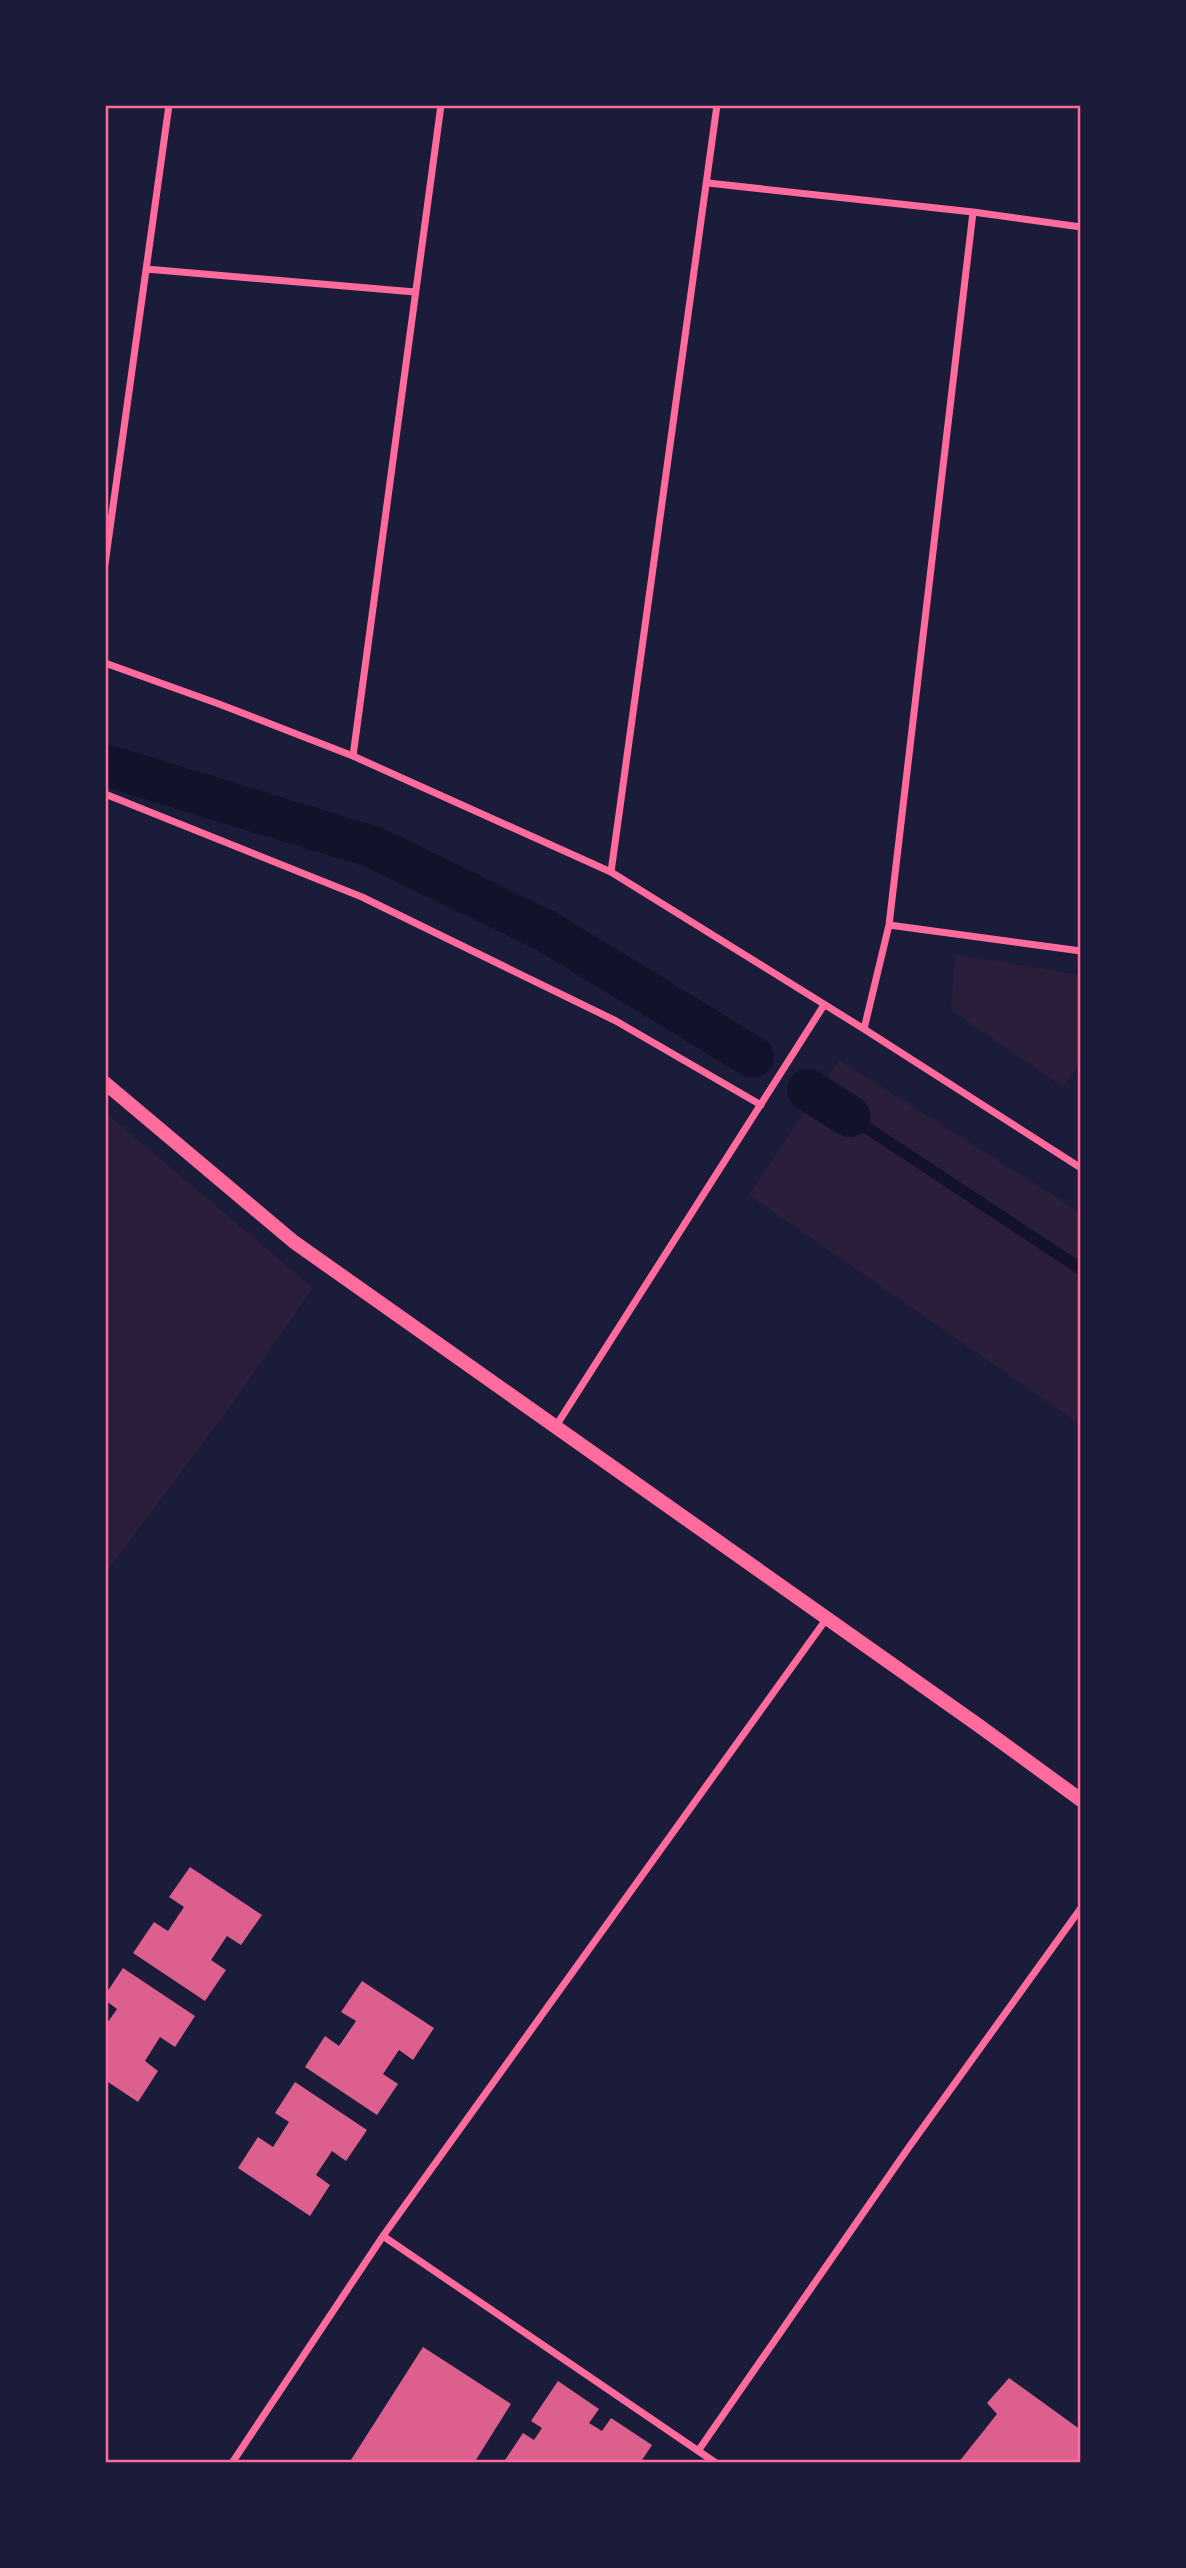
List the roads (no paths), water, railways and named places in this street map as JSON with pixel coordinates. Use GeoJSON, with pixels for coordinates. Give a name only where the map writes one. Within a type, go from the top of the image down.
{"type":"FeatureCollection","features":[{"type":"Feature","properties":{"kind":"main road"},"geometry":{"type":"LineString","coordinates":[[105,1083],[294,1242],[1081,1800]]}},
{"type":"Feature","properties":{"kind":"street"},"geometry":{"type":"LineString","coordinates":[[105,564],[169,105]]}},
{"type":"Feature","properties":{"kind":"street"},"geometry":{"type":"LineString","coordinates":[[353,756],[441,105]]}},
{"type":"Feature","properties":{"kind":"street"},"geometry":{"type":"LineString","coordinates":[[611,872],[717,105]]}},
{"type":"Feature","properties":{"kind":"street"},"geometry":{"type":"LineString","coordinates":[[708,183],[974,212],[1081,227]]}},
{"type":"Feature","properties":{"kind":"street"},"geometry":{"type":"LineString","coordinates":[[864,1028],[889,925],[974,212]]}},
{"type":"Feature","properties":{"kind":"street"},"geometry":{"type":"LineString","coordinates":[[146,269],[415,292]]}},
{"type":"Feature","properties":{"kind":"street"},"geometry":{"type":"LineString","coordinates":[[105,663],[353,756],[611,872],[864,1028],[1081,1168]]}},
{"type":"Feature","properties":{"kind":"street"},"geometry":{"type":"LineString","coordinates":[[105,794],[362,897],[616,1021],[761,1105]]}},
{"type":"Feature","properties":{"kind":"street"},"geometry":{"type":"LineString","coordinates":[[889,925],[1081,951]]}},
{"type":"Feature","properties":{"kind":"street"},"geometry":{"type":"LineString","coordinates":[[556,1426],[824,1005]]}},
{"type":"Feature","properties":{"kind":"street"},"geometry":{"type":"LineString","coordinates":[[232,2463],[383,2236],[827,1618]]}},
{"type":"Feature","properties":{"kind":"street"},"geometry":{"type":"LineString","coordinates":[[698,2451],[909,2147],[1081,1909]]}},
{"type":"Feature","properties":{"kind":"street"},"geometry":{"type":"LineString","coordinates":[[383,2236],[716,2463]]}},
{"type":"Feature","properties":{"kind":"waterway"},"geometry":{"type":"LineString","coordinates":[[105,765],[373,847],[546,931],[753,1057]]}},
{"type":"Feature","properties":{"kind":"waterway"},"geometry":{"type":"LineString","coordinates":[[808,1090],[849,1116]]}},
{"type":"Feature","properties":{"kind":"waterway"},"geometry":{"type":"LineString","coordinates":[[849,1116],[1081,1269]]}}]}
